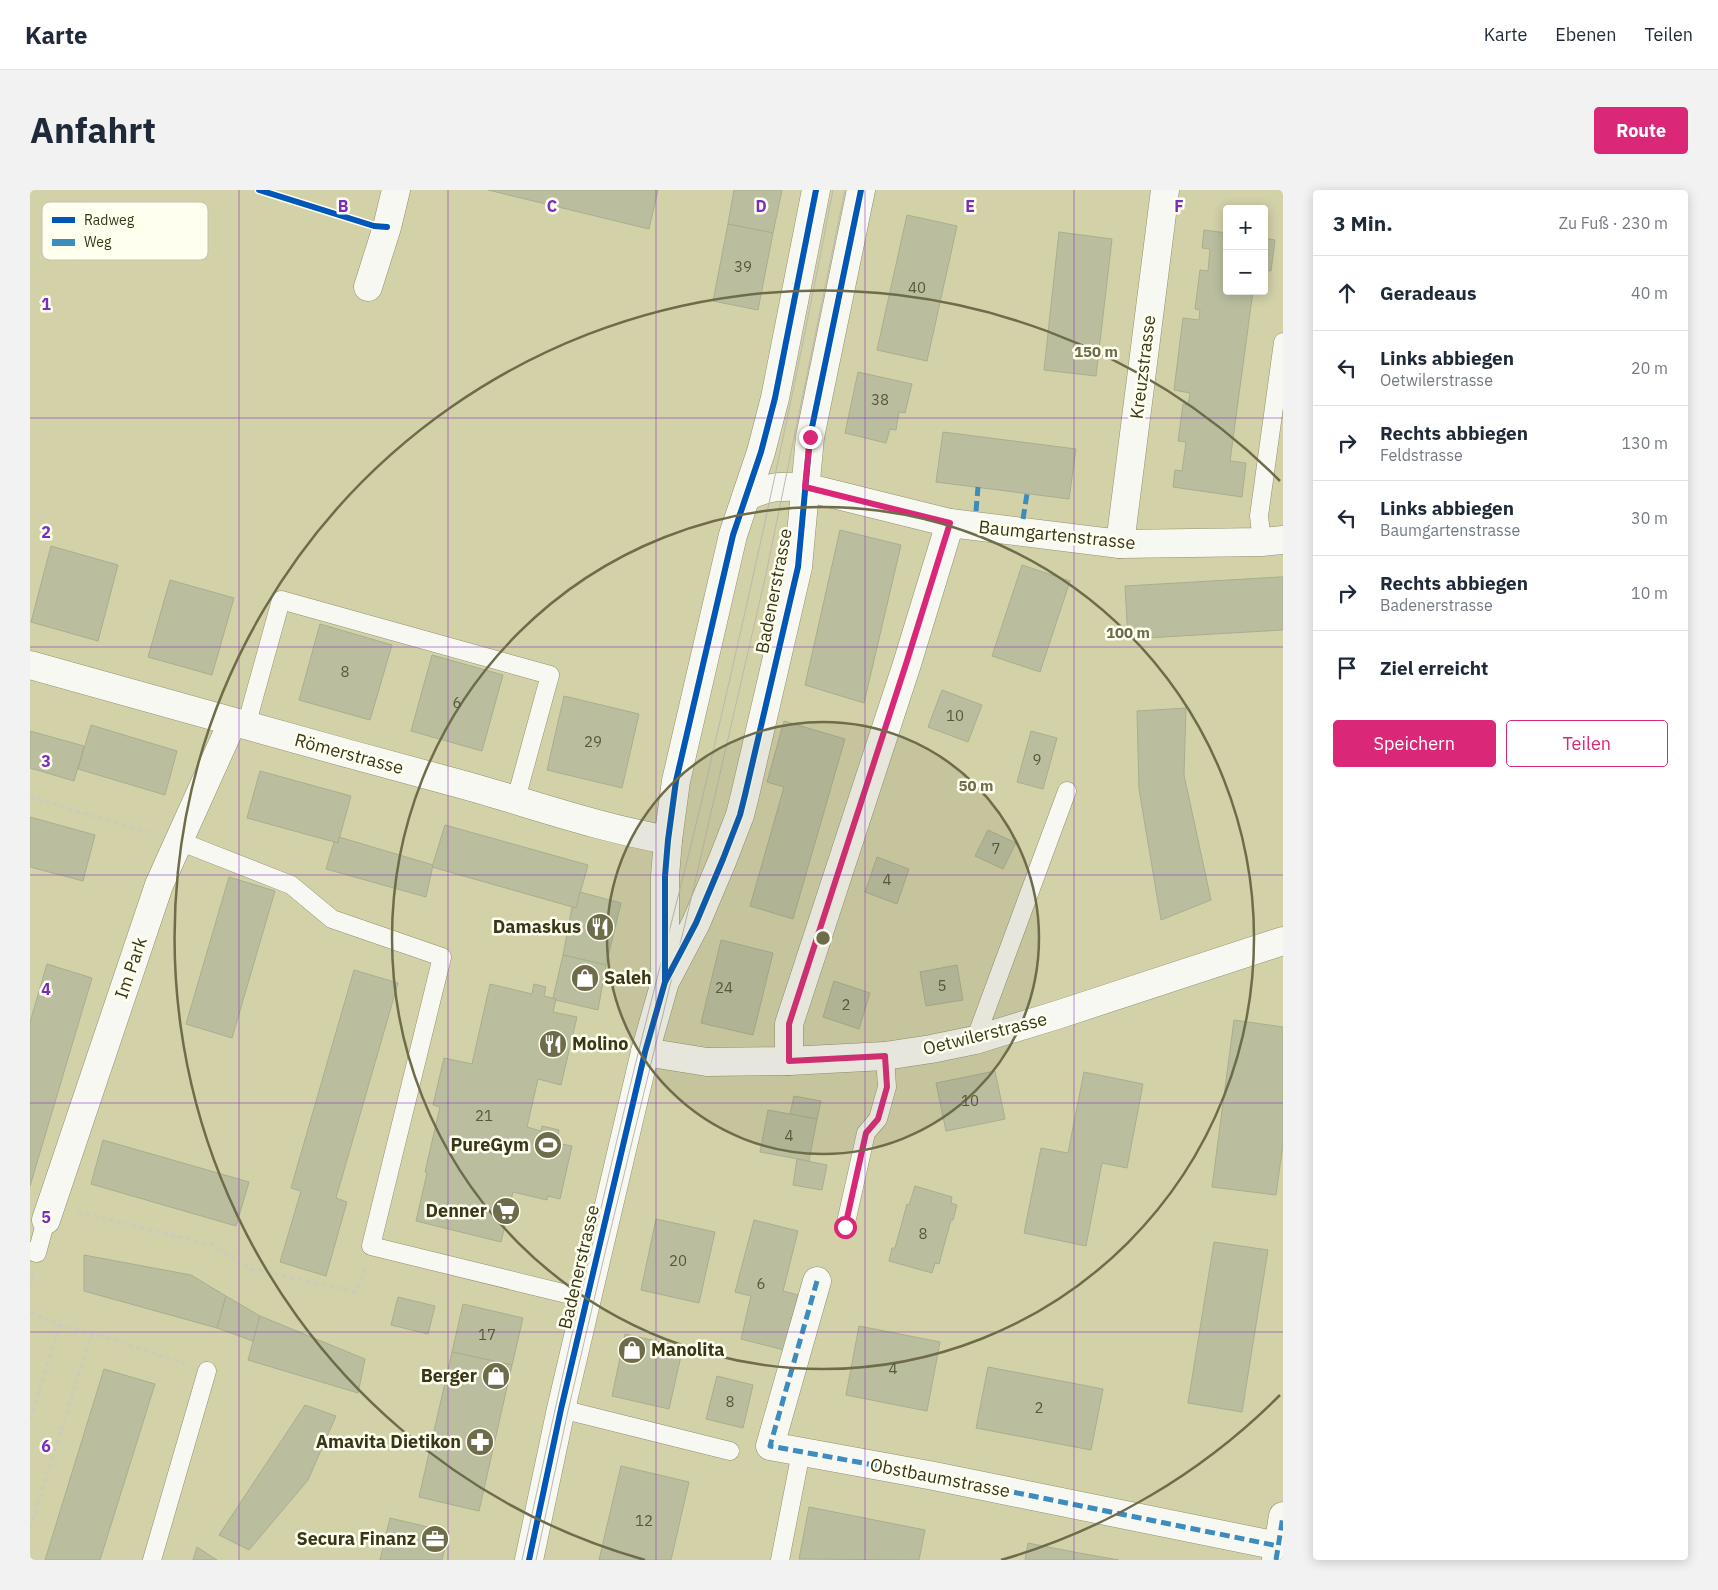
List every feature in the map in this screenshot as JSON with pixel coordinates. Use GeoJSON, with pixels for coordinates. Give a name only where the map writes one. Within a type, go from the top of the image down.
{"type":"FeatureCollection","features":[{"type":"Feature","properties":{"kind":"street"},"geometry":{"type":"LineString","coordinates":[[368,287],[387,227],[396,190]]}},
{"type":"Feature","properties":{"kind":"street","name":"Badenerstrasse"},"geometry":{"type":"LineString","coordinates":[[665,982],[665,876],[676,781],[733,535],[761,452],[774,398],[816,190]]}},
{"type":"Feature","properties":{"kind":"street","name":"Badenerstrasse"},"geometry":{"type":"LineString","coordinates":[[529,1560],[561,1409],[645,1052],[665,982],[696,923],[740,815],[798,567],[810,437],[861,190]]}},
{"type":"Feature","properties":{"kind":"street","name":"Kreuzstrasse"},"geometry":{"type":"LineString","coordinates":[[1120,544],[1165,190]]}},
{"type":"Feature","properties":{"kind":"street","name":"Baumgartenstrasse"},"geometry":{"type":"LineString","coordinates":[[746,497],[764,489],[785,486],[805,487],[950,523],[1120,544],[1272,541]]}},
{"type":"Feature","properties":{"kind":"street"},"geometry":{"type":"LineString","coordinates":[[789,1061],[789,1024],[904,674],[950,523]]}},
{"type":"Feature","properties":{"kind":"street","name":"Römerstrasse"},"geometry":{"type":"LineString","coordinates":[[30,665],[239,725],[516,799],[633,834],[668,840]]}},
{"type":"Feature","properties":{"kind":"street","name":"Im Park"},"geometry":{"type":"LineString","coordinates":[[48,1213],[159,885],[179,841],[239,725]]}},
{"type":"Feature","properties":{"kind":"street","name":"Oetwilerstrasse"},"geometry":{"type":"LineString","coordinates":[[645,1052],[708,1062],[789,1061],[885,1056],[931,1049],[975,1040],[1057,1015],[1283,940]]}},
{"type":"Feature","properties":{"kind":"street","name":"Obstbaumstrasse"},"geometry":{"type":"LineString","coordinates":[[817,1281],[770,1446],[934,1476],[1277,1553]]}},
{"type":"Feature","properties":{"kind":"street"},"geometry":{"type":"LineString","coordinates":[[1277,1553],[1283,1516]]}},
{"type":"Feature","properties":{"kind":"lane"},"geometry":{"type":"LineString","coordinates":[[1272,541],[1259,516],[1283,342]]}},
{"type":"Feature","properties":{"kind":"lane"},"geometry":{"type":"LineString","coordinates":[[239,725],[281,600],[550,675],[516,799]]}},
{"type":"Feature","properties":{"kind":"lane"},"geometry":{"type":"LineString","coordinates":[[975,1040],[1067,791]]}},
{"type":"Feature","properties":{"kind":"lane"},"geometry":{"type":"LineString","coordinates":[[179,841],[291,885],[332,919],[442,957],[371,1246],[587,1299]]}},
{"type":"Feature","properties":{"kind":"lane"},"geometry":{"type":"LineString","coordinates":[[845,1227],[866,1133],[878,1119],[887,1087],[885,1056]]}},
{"type":"Feature","properties":{"kind":"lane"},"geometry":{"type":"LineString","coordinates":[[30,1251],[37,1253],[48,1213]]}},
{"type":"Feature","properties":{"kind":"lane"},"geometry":{"type":"LineString","coordinates":[[152,1560],[207,1371]]}},
{"type":"Feature","properties":{"kind":"lane"},"geometry":{"type":"LineString","coordinates":[[561,1409],[730,1450]]}},
{"type":"Feature","properties":{"kind":"lane"},"geometry":{"type":"LineString","coordinates":[[780,1560],[802,1452]]}},
{"type":"Feature","properties":{"kind":"path"},"geometry":{"type":"LineString","coordinates":[[30,797],[179,841]]}},
{"type":"Feature","properties":{"kind":"path"},"geometry":{"type":"LineString","coordinates":[[48,1213],[213,1246],[248,1268],[356,1292],[363,1272]]}},
{"type":"Feature","properties":{"kind":"path"},"geometry":{"type":"LineString","coordinates":[[30,1314],[207,1371]]}},
{"type":"Feature","properties":{"kind":"path"},"geometry":{"type":"LineString","coordinates":[[30,1420],[60,1325]]}},
{"type":"Feature","properties":{"kind":"path"},"geometry":{"type":"LineString","coordinates":[[30,1528],[92,1333]]}},
{"type":"Feature","properties":{"kind":"building"},"geometry":{"type":"Polygon","coordinates":[[[488,190],[658,190],[649,229],[488,190]]]}},
{"type":"Feature","properties":{"kind":"building"},"geometry":{"type":"Polygon","coordinates":[[[734,190],[782,190],[773,233],[728,224],[734,190]]]}},
{"type":"Feature","properties":{"kind":"building"},"geometry":{"type":"Polygon","coordinates":[[[907,215],[957,226],[927,361],[877,350],[907,215]]]}},
{"type":"Feature","properties":{"kind":"building"},"geometry":{"type":"Polygon","coordinates":[[[728,224],[773,233],[758,310],[713,301],[728,224]]]}},
{"type":"Feature","properties":{"kind":"building"},"geometry":{"type":"Polygon","coordinates":[[[1204,230],[1223,232],[1223,295],[1252,295],[1230,461],[1246,463],[1242,497],[1173,487],[1175,470],[1182,471],[1186,442],[1178,441],[1183,404],[1188,405],[1190,393],[1174,390],[1183,318],[1199,320],[1200,310],[1195,309],[1200,270],[1208,271],[1210,249],[1202,248],[1204,230]]]}},
{"type":"Feature","properties":{"kind":"building"},"geometry":{"type":"Polygon","coordinates":[[[1059,232],[1112,239],[1096,376],[1044,370],[1059,232]]]}},
{"type":"Feature","properties":{"kind":"building"},"geometry":{"type":"Polygon","coordinates":[[[1268,239],[1275,240],[1271,271],[1268,271],[1268,239]]]}},
{"type":"Feature","properties":{"kind":"building"},"geometry":{"type":"Polygon","coordinates":[[[858,372],[912,384],[905,413],[899,412],[896,430],[890,429],[886,443],[845,433],[858,372]]]}},
{"type":"Feature","properties":{"kind":"building"},"geometry":{"type":"Polygon","coordinates":[[[943,432],[1076,449],[1069,499],[936,482],[943,432]]]}},
{"type":"Feature","properties":{"kind":"building"},"geometry":{"type":"Polygon","coordinates":[[[840,530],[901,545],[864,703],[805,685],[840,530]]]}},
{"type":"Feature","properties":{"kind":"building"},"geometry":{"type":"Polygon","coordinates":[[[51,546],[118,565],[98,641],[31,622],[51,546]]]}},
{"type":"Feature","properties":{"kind":"building"},"geometry":{"type":"Polygon","coordinates":[[[1022,565],[1070,581],[1040,672],[992,656],[1022,565]]]}},
{"type":"Feature","properties":{"kind":"building"},"geometry":{"type":"Polygon","coordinates":[[[1283,577],[1283,630],[1128,639],[1125,586],[1283,577]]]}},
{"type":"Feature","properties":{"kind":"building"},"geometry":{"type":"Polygon","coordinates":[[[170,580],[234,598],[212,675],[148,657],[170,580]]]}},
{"type":"Feature","properties":{"kind":"building"},"geometry":{"type":"Polygon","coordinates":[[[320,624],[392,645],[370,720],[299,700],[320,624]]]}},
{"type":"Feature","properties":{"kind":"building"},"geometry":{"type":"Polygon","coordinates":[[[432,655],[503,675],[482,751],[411,731],[432,655]]]}},
{"type":"Feature","properties":{"kind":"building"},"geometry":{"type":"Polygon","coordinates":[[[942,690],[982,705],[968,742],[928,727],[942,690]]]}},
{"type":"Feature","properties":{"kind":"building"},"geometry":{"type":"Polygon","coordinates":[[[564,696],[639,714],[622,788],[547,770],[564,696]]]}},
{"type":"Feature","properties":{"kind":"building"},"geometry":{"type":"Polygon","coordinates":[[[1186,708],[1184,775],[1211,900],[1161,920],[1139,789],[1137,711],[1186,708]]]}},
{"type":"Feature","properties":{"kind":"building"},"geometry":{"type":"Polygon","coordinates":[[[784,721],[845,739],[793,919],[750,906],[784,787],[767,782],[784,721]]]}},
{"type":"Feature","properties":{"kind":"building"},"geometry":{"type":"Polygon","coordinates":[[[91,725],[177,751],[165,795],[78,769],[91,725]]]}},
{"type":"Feature","properties":{"kind":"building"},"geometry":{"type":"Polygon","coordinates":[[[30,731],[84,746],[74,781],[30,768],[30,731]]]}},
{"type":"Feature","properties":{"kind":"building"},"geometry":{"type":"Polygon","coordinates":[[[1031,731],[1057,738],[1043,789],[1017,782],[1031,731]]]}},
{"type":"Feature","properties":{"kind":"building"},"geometry":{"type":"Polygon","coordinates":[[[260,771],[351,796],[338,843],[247,818],[260,771]]]}},
{"type":"Feature","properties":{"kind":"building"},"geometry":{"type":"Polygon","coordinates":[[[30,817],[95,835],[83,881],[30,867],[30,817]]]}},
{"type":"Feature","properties":{"kind":"building"},"geometry":{"type":"Polygon","coordinates":[[[445,825],[588,865],[576,908],[432,867],[445,825]]]}},
{"type":"Feature","properties":{"kind":"building"},"geometry":{"type":"Polygon","coordinates":[[[988,830],[1016,843],[1003,869],[975,856],[988,830]]]}},
{"type":"Feature","properties":{"kind":"building"},"geometry":{"type":"Polygon","coordinates":[[[339,837],[433,865],[426,897],[326,869],[334,842],[338,843],[339,837]]]}},
{"type":"Feature","properties":{"kind":"building"},"geometry":{"type":"Polygon","coordinates":[[[877,857],[909,869],[897,904],[865,892],[877,857]]]}},
{"type":"Feature","properties":{"kind":"building"},"geometry":{"type":"Polygon","coordinates":[[[229,877],[275,891],[232,1038],[186,1024],[229,877]]]}},
{"type":"Feature","properties":{"kind":"building"},"geometry":{"type":"Polygon","coordinates":[[[580,892],[621,903],[606,965],[563,955],[572,907],[576,908],[580,892]]]}},
{"type":"Feature","properties":{"kind":"building"},"geometry":{"type":"Polygon","coordinates":[[[721,940],[773,953],[753,1035],[701,1023],[721,940]]]}},
{"type":"Feature","properties":{"kind":"building"},"geometry":{"type":"Polygon","coordinates":[[[563,955],[606,965],[598,1010],[553,998],[563,955]]]}},
{"type":"Feature","properties":{"kind":"building"},"geometry":{"type":"Polygon","coordinates":[[[47,964],[92,978],[30,1186],[30,1022],[47,964]]]}},
{"type":"Feature","properties":{"kind":"building"},"geometry":{"type":"Polygon","coordinates":[[[957,965],[963,1000],[926,1006],[920,972],[957,965]]]}},
{"type":"Feature","properties":{"kind":"building"},"geometry":{"type":"Polygon","coordinates":[[[354,970],[398,983],[336,1198],[347,1202],[326,1276],[280,1262],[301,1191],[291,1188],[354,970]]]}},
{"type":"Feature","properties":{"kind":"building"},"geometry":{"type":"Polygon","coordinates":[[[834,981],[870,993],[859,1029],[823,1017],[834,981]]]}},
{"type":"Feature","properties":{"kind":"building"},"geometry":{"type":"Polygon","coordinates":[[[490,984],[532,994],[534,984],[546,987],[544,996],[556,999],[553,1012],[577,1017],[561,1085],[538,1079],[527,1127],[541,1131],[542,1126],[559,1130],[556,1143],[572,1146],[560,1199],[548,1196],[547,1200],[513,1192],[501,1242],[416,1221],[440,1107],[433,1105],[444,1058],[472,1064],[490,984]]]}},
{"type":"Feature","properties":{"kind":"building"},"geometry":{"type":"Polygon","coordinates":[[[1234,1020],[1283,1027],[1283,1144],[1276,1195],[1212,1187],[1234,1020]]]}},
{"type":"Feature","properties":{"kind":"building"},"geometry":{"type":"Polygon","coordinates":[[[995,1071],[1005,1119],[946,1131],[936,1083],[995,1071]]]}},
{"type":"Feature","properties":{"kind":"building"},"geometry":{"type":"Polygon","coordinates":[[[1084,1072],[1143,1084],[1127,1168],[1102,1163],[1086,1246],[1024,1233],[1041,1148],[1068,1153],[1084,1072]]]}},
{"type":"Feature","properties":{"kind":"building"},"geometry":{"type":"Polygon","coordinates":[[[794,1096],[821,1101],[817,1119],[790,1114],[794,1096]]]}},
{"type":"Feature","properties":{"kind":"building"},"geometry":{"type":"Polygon","coordinates":[[[768,1110],[817,1119],[809,1161],[760,1152],[768,1110]]]}},
{"type":"Feature","properties":{"kind":"building"},"geometry":{"type":"Polygon","coordinates":[[[103,1140],[249,1182],[236,1226],[91,1184],[103,1140]]]}},
{"type":"Feature","properties":{"kind":"building"},"geometry":{"type":"Polygon","coordinates":[[[797,1159],[827,1165],[822,1190],[793,1185],[797,1159]]]}},
{"type":"Feature","properties":{"kind":"building"},"geometry":{"type":"Polygon","coordinates":[[[915,1186],[952,1197],[951,1203],[957,1205],[939,1264],[935,1263],[932,1273],[889,1261],[892,1248],[895,1248],[907,1204],[909,1205],[915,1186]]]}},
{"type":"Feature","properties":{"kind":"building"},"geometry":{"type":"Polygon","coordinates":[[[656,1219],[715,1232],[699,1303],[641,1290],[656,1219]]]}},
{"type":"Feature","properties":{"kind":"building"},"geometry":{"type":"Polygon","coordinates":[[[754,1220],[798,1231],[783,1291],[798,1295],[784,1350],[741,1339],[751,1296],[735,1292],[754,1220]]]}},
{"type":"Feature","properties":{"kind":"building"},"geometry":{"type":"Polygon","coordinates":[[[1214,1242],[1268,1250],[1242,1412],[1188,1403],[1214,1242]]]}},
{"type":"Feature","properties":{"kind":"building"},"geometry":{"type":"Polygon","coordinates":[[[84,1255],[191,1275],[226,1296],[217,1328],[84,1291],[84,1255]]]}},
{"type":"Feature","properties":{"kind":"building"},"geometry":{"type":"Polygon","coordinates":[[[226,1296],[260,1316],[253,1341],[217,1328],[226,1296]]]}},
{"type":"Feature","properties":{"kind":"building"},"geometry":{"type":"Polygon","coordinates":[[[398,1297],[435,1306],[428,1334],[391,1325],[398,1297]]]}},
{"type":"Feature","properties":{"kind":"building"},"geometry":{"type":"Polygon","coordinates":[[[463,1304],[523,1318],[512,1365],[452,1352],[463,1304]]]}},
{"type":"Feature","properties":{"kind":"building"},"geometry":{"type":"Polygon","coordinates":[[[260,1316],[365,1359],[358,1393],[248,1360],[260,1316]]]}},
{"type":"Feature","properties":{"kind":"building"},"geometry":{"type":"Polygon","coordinates":[[[859,1326],[940,1342],[927,1411],[846,1395],[859,1326]]]}},
{"type":"Feature","properties":{"kind":"building"},"geometry":{"type":"Polygon","coordinates":[[[625,1334],[683,1347],[669,1409],[612,1396],[625,1334]]]}},
{"type":"Feature","properties":{"kind":"building"},"geometry":{"type":"Polygon","coordinates":[[[452,1352],[512,1365],[479,1511],[419,1497],[452,1352]]]}},
{"type":"Feature","properties":{"kind":"building"},"geometry":{"type":"Polygon","coordinates":[[[988,1367],[1103,1389],[1091,1450],[976,1428],[988,1367]]]}},
{"type":"Feature","properties":{"kind":"building"},"geometry":{"type":"Polygon","coordinates":[[[104,1369],[155,1384],[100,1560],[45,1560],[104,1369]]]}},
{"type":"Feature","properties":{"kind":"building"},"geometry":{"type":"Polygon","coordinates":[[[717,1376],[753,1385],[743,1428],[706,1419],[717,1376]]]}},
{"type":"Feature","properties":{"kind":"building"},"geometry":{"type":"Polygon","coordinates":[[[305,1405],[336,1416],[308,1480],[249,1550],[219,1535],[305,1405]]]}},
{"type":"Feature","properties":{"kind":"building"},"geometry":{"type":"Polygon","coordinates":[[[621,1466],[689,1482],[671,1560],[599,1560],[621,1466]]]}},
{"type":"Feature","properties":{"kind":"building"},"geometry":{"type":"Polygon","coordinates":[[[809,1507],[925,1530],[919,1560],[799,1559],[809,1507]]]}},
{"type":"Feature","properties":{"kind":"building"},"geometry":{"type":"Polygon","coordinates":[[[390,1518],[449,1532],[442,1560],[380,1560],[390,1518]]]}},
{"type":"Feature","properties":{"kind":"building"},"geometry":{"type":"Polygon","coordinates":[[[1028,1543],[1079,1553],[1119,1560],[1025,1560],[1028,1543]]]}},
{"type":"Feature","properties":{"kind":"building"},"geometry":{"type":"Polygon","coordinates":[[[197,1547],[217,1560],[193,1560],[197,1547]]]}},
{"type":"Feature","properties":{"kind":"tram line"},"geometry":{"type":"LineString","coordinates":[[522,1560],[603,1198],[693,837],[744,615],[790,403],[833,190]]}},
{"type":"Feature","properties":{"kind":"tram line"},"geometry":{"type":"LineString","coordinates":[[536,1560],[568,1411],[692,895],[766,574],[845,190]]}},
{"type":"Feature","properties":{"kind":"marked path"},"geometry":{"type":"LineString","coordinates":[[976,511],[978,487]]}},
{"type":"Feature","properties":{"kind":"marked path"},"geometry":{"type":"LineString","coordinates":[[1023,519],[1027,494]]}},
{"type":"Feature","properties":{"kind":"marked path"},"geometry":{"type":"LineString","coordinates":[[817,1281],[770,1446],[934,1476],[1278,1546]]}},
{"type":"Feature","properties":{"kind":"marked path"},"geometry":{"type":"LineString","coordinates":[[1276,1560],[1283,1516]]}},
{"type":"Feature","properties":{"kind":"cycle path"},"geometry":{"type":"LineString","coordinates":[[259,190],[374,226],[387,227]]}},
{"type":"Feature","properties":{"kind":"cycle path"},"geometry":{"type":"LineString","coordinates":[[665,980],[665,876],[676,781],[733,535],[761,452],[775,398],[816,190]]}},
{"type":"Feature","properties":{"kind":"cycle path"},"geometry":{"type":"LineString","coordinates":[[529,1560],[561,1409],[645,1052],[665,982],[696,923],[740,815],[745,795],[798,567],[810,437],[861,190]]}},
{"type":"Feature","properties":{"kind":"place","name":"Damaskus"},"geometry":{"type":"Point","coordinates":[600,927]}},
{"type":"Feature","properties":{"kind":"place","name":"Saleh"},"geometry":{"type":"Point","coordinates":[585,978]}},
{"type":"Feature","properties":{"kind":"place","name":"Molino"},"geometry":{"type":"Point","coordinates":[553,1044]}},
{"type":"Feature","properties":{"kind":"place","name":"PureGym"},"geometry":{"type":"Point","coordinates":[548,1145]}},
{"type":"Feature","properties":{"kind":"place","name":"Denner"},"geometry":{"type":"Point","coordinates":[506,1211]}},
{"type":"Feature","properties":{"kind":"place","name":"Manolita"},"geometry":{"type":"Point","coordinates":[632,1350]}},
{"type":"Feature","properties":{"kind":"place","name":"Berger"},"geometry":{"type":"Point","coordinates":[496,1376]}},
{"type":"Feature","properties":{"kind":"place","name":"Amavita Dietikon"},"geometry":{"type":"Point","coordinates":[480,1442]}},
{"type":"Feature","properties":{"kind":"place","name":"Secura Finanz"},"geometry":{"type":"Point","coordinates":[435,1539]}},
{"type":"Feature","properties":{"kind":"route"},"geometry":{"type":"LineString","coordinates":[[810,437],[805,487],[950,523],[789,1024],[789,1061],[885,1056],[887,1087],[878,1119],[866,1133],[845,1227]]}}]}
